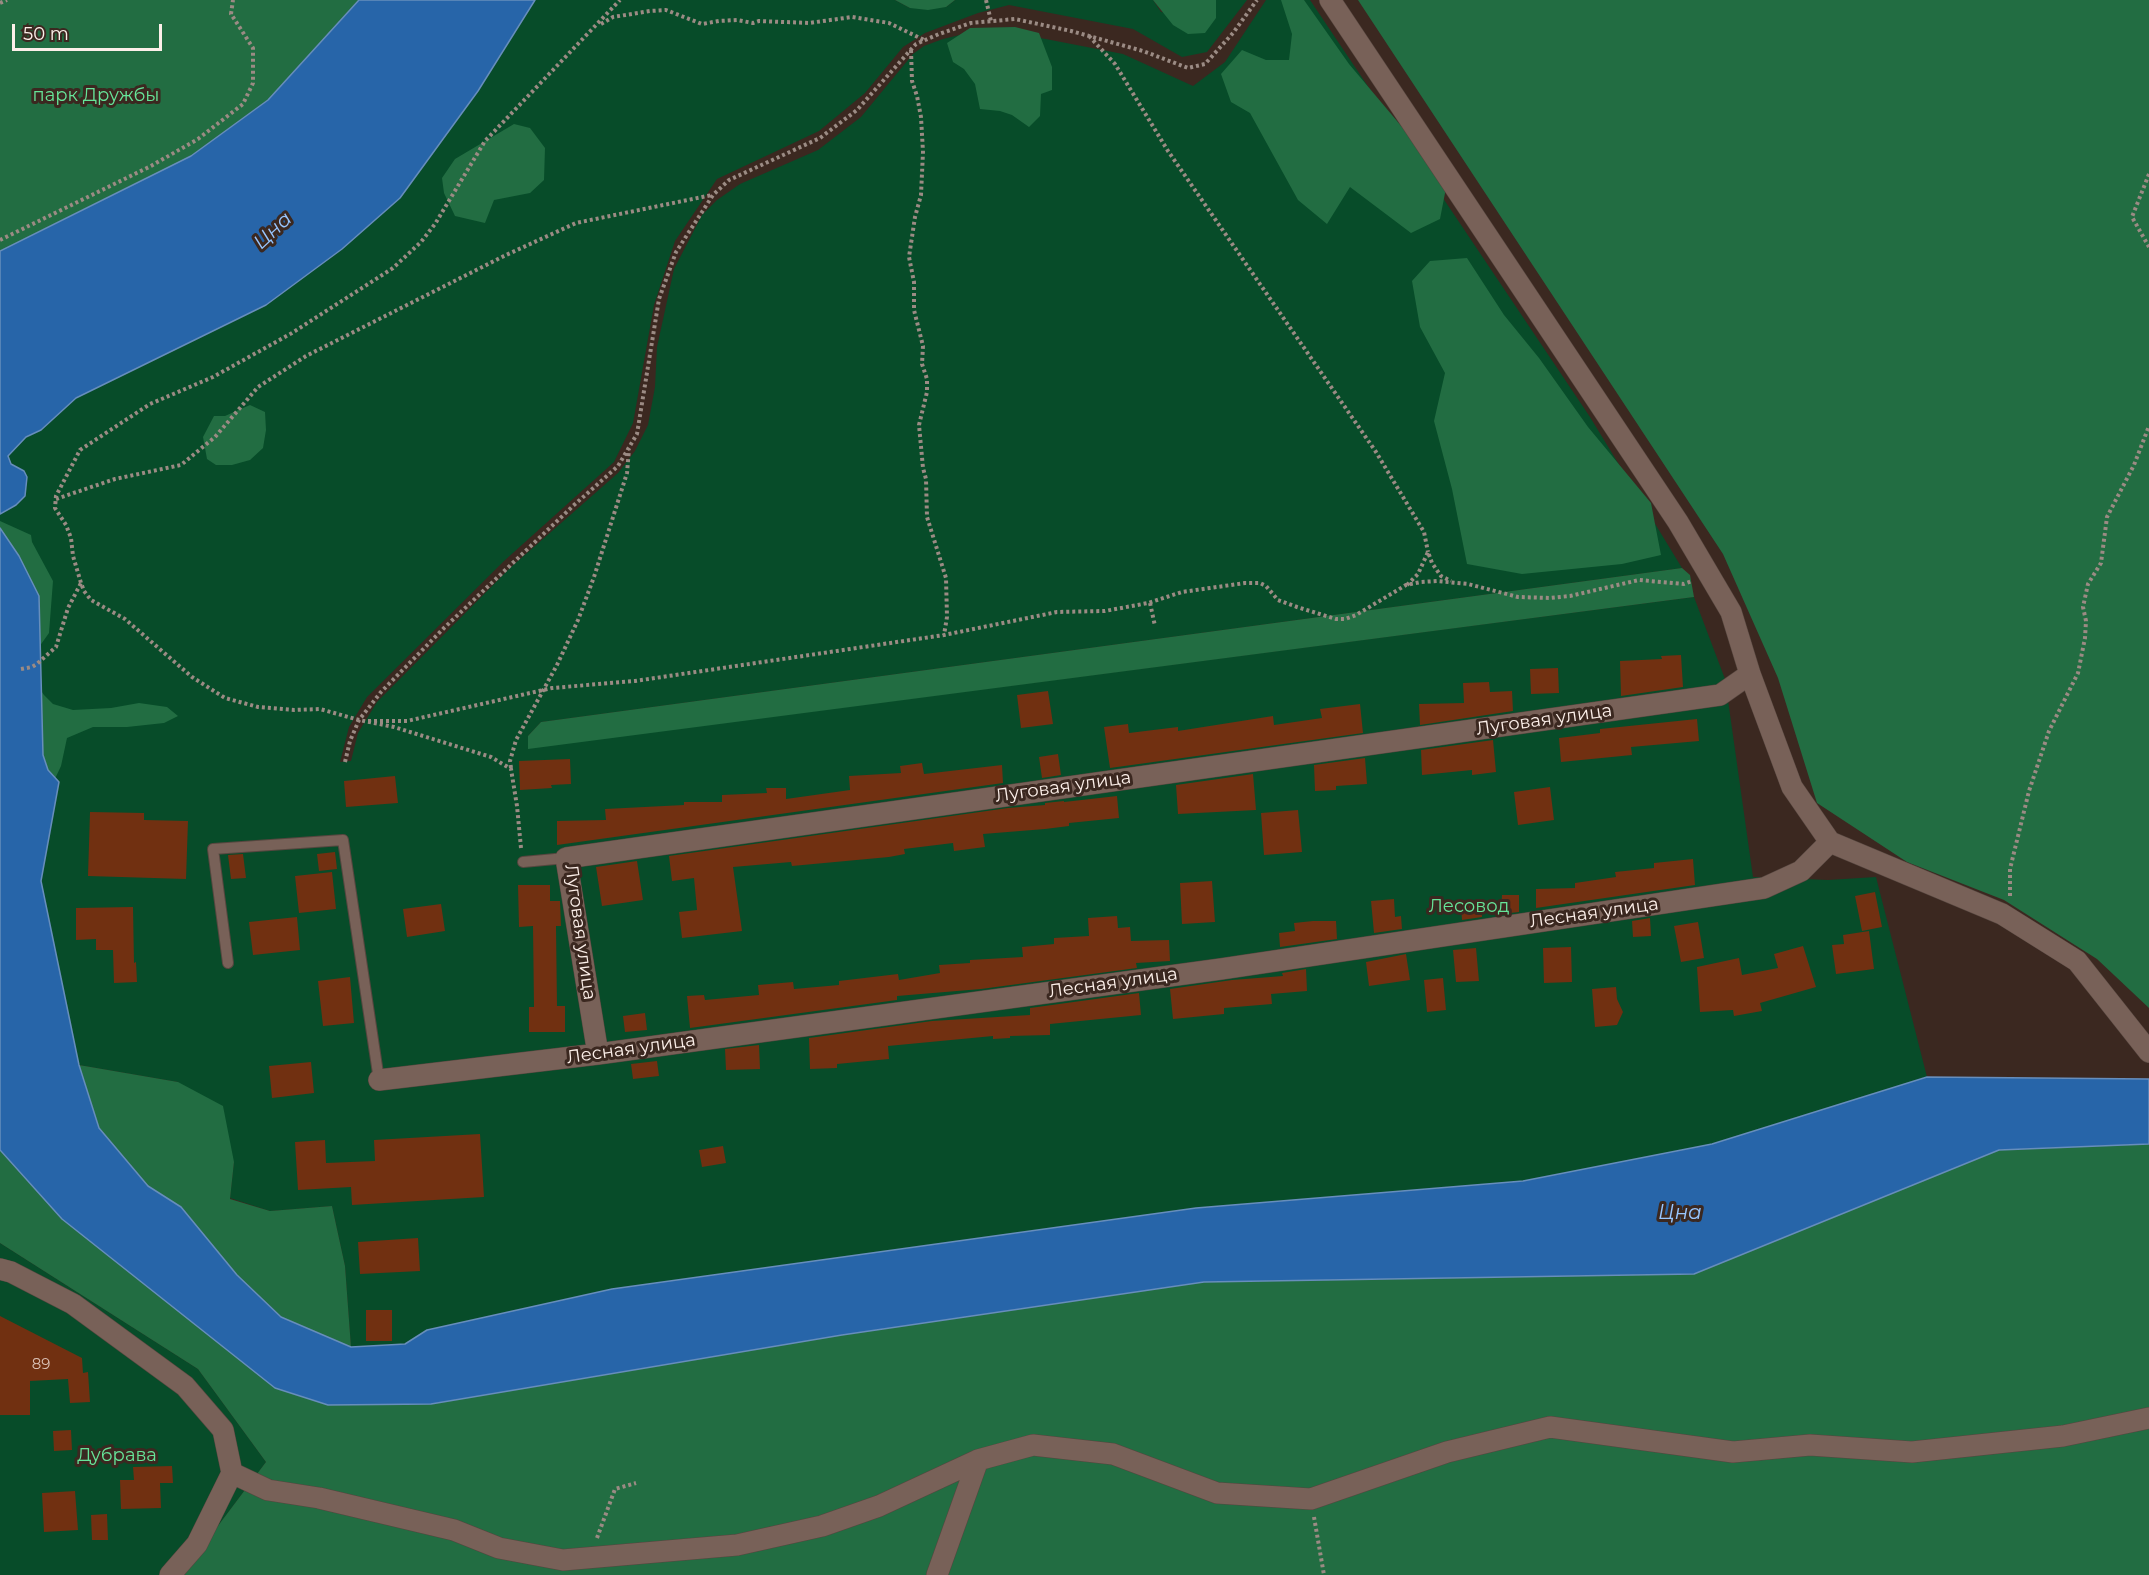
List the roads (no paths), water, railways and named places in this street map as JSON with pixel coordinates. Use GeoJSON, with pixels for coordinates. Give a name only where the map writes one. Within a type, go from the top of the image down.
{"type":"FeatureCollection","features":[{"type":"Feature","properties":{"kind":"street"},"geometry":{"type":"LineString","coordinates":[[1330,0],[1678,522],[1731,612],[1750,674],[1792,788],[1830,842],[2002,914],[2077,961],[2149,1052]]}},
{"type":"Feature","properties":{"kind":"street","name":"Луговая улица"},"geometry":{"type":"LineString","coordinates":[[598,1054],[566,858],[1720,695],[1750,674]]}},
{"type":"Feature","properties":{"kind":"street","name":"Лесная улица"},"geometry":{"type":"LineString","coordinates":[[379,1080],[598,1054],[1221,969],[1764,888],[1802,871],[1830,842]]}},
{"type":"Feature","properties":{"kind":"street"},"geometry":{"type":"LineString","coordinates":[[0,1269],[11,1272],[73,1304],[185,1386],[223,1430],[232,1473],[197,1544],[170,1575]]}},
{"type":"Feature","properties":{"kind":"street"},"geometry":{"type":"LineString","coordinates":[[232,1473],[268,1490],[319,1498],[454,1530],[499,1548],[563,1560],[738,1545],[822,1526],[879,1506],[978,1460],[1033,1445],[1113,1454],[1217,1493],[1311,1499],[1447,1452],[1550,1427],[1733,1452],[1810,1445],[1912,1452],[2063,1436],[2149,1418]]}},
{"type":"Feature","properties":{"kind":"street"},"geometry":{"type":"LineString","coordinates":[[937,1575],[978,1460]]}},
{"type":"Feature","properties":{"kind":"lane"},"geometry":{"type":"LineString","coordinates":[[228,963],[213,849],[343,840],[379,1080]]}},
{"type":"Feature","properties":{"kind":"lane"},"geometry":{"type":"LineString","coordinates":[[523,862],[566,858]]}},
{"type":"Feature","properties":{"kind":"water","name":"Цна"},"geometry":{"type":"Polygon","coordinates":[[[359,0],[535,0],[478,91],[400,198],[342,249],[266,305],[76,398],[41,430],[26,437],[8,456],[11,464],[24,471],[27,477],[25,496],[16,505],[0,514],[0,251],[191,156],[268,100],[359,0]]]}},
{"type":"Feature","properties":{"kind":"water","name":"Цна"},"geometry":{"type":"Polygon","coordinates":[[[0,528],[19,556],[39,596],[43,755],[48,770],[59,782],[41,881],[79,1065],[99,1128],[148,1186],[181,1207],[237,1275],[281,1317],[351,1347],[405,1344],[427,1330],[612,1289],[1196,1208],[1523,1181],[1712,1144],[1927,1077],[2149,1079],[2149,1144],[1999,1150],[1694,1274],[1204,1282],[842,1335],[431,1404],[328,1405],[275,1388],[62,1219],[0,1150],[0,528]]]}},
{"type":"Feature","properties":{"kind":"park label","name":"парк Дружбы"},"geometry":{"type":"Point","coordinates":[96,96]}},
{"type":"Feature","properties":{"kind":"park label","name":"Лесовод"},"geometry":{"type":"Point","coordinates":[1469,907]}},
{"type":"Feature","properties":{"kind":"park label","name":"Дубрава"},"geometry":{"type":"Point","coordinates":[117,1456]}}]}
